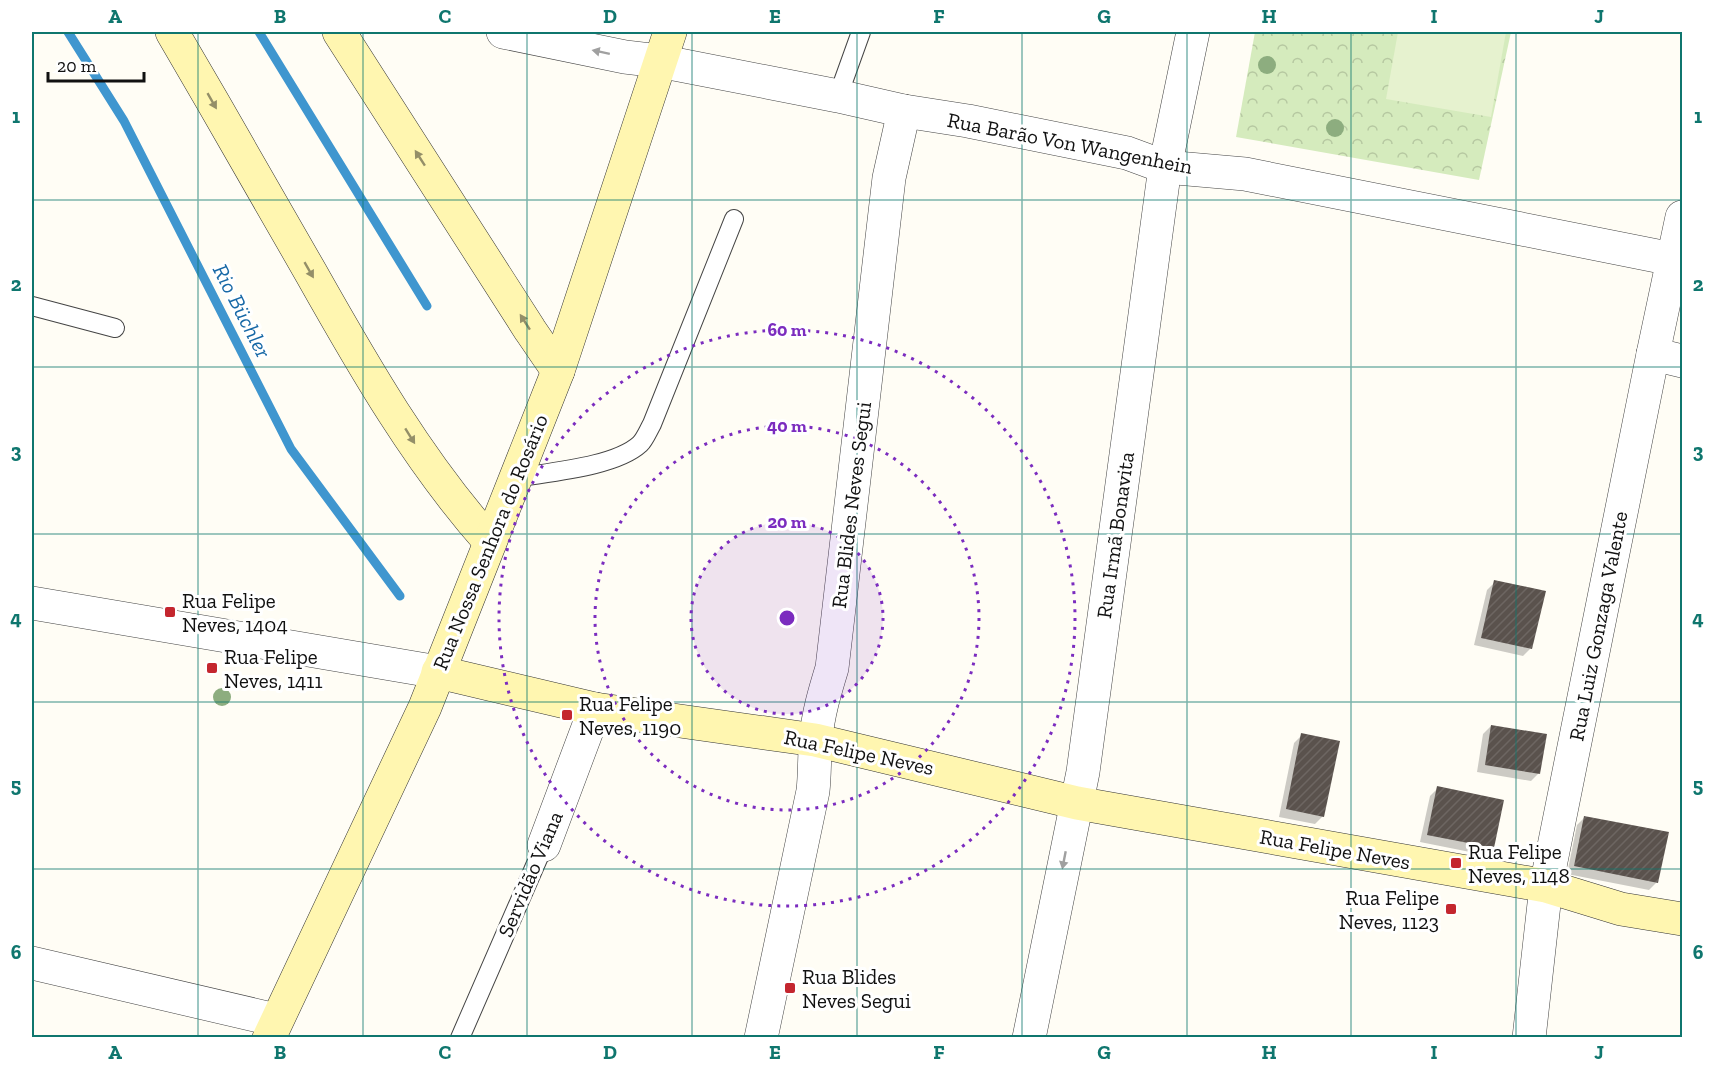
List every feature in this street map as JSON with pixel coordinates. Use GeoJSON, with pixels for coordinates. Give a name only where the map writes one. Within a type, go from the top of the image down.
{"type":"FeatureCollection","features":[{"type":"Feature","properties":{"kind":"street"},"geometry":{"type":"LineString","coordinates":[[172,32],[348,337],[432,472],[457,506],[489,542]]}},
{"type":"Feature","properties":{"kind":"street"},"geometry":{"type":"LineString","coordinates":[[339,32],[558,371]]}},
{"type":"Feature","properties":{"kind":"street","name":"Rua Barão Von Wangenhein"},"geometry":{"type":"LineString","coordinates":[[503,32],[626,57],[665,46],[838,96],[904,111],[968,121],[1128,153],[1165,167],[1245,174],[1672,259]]}},
{"type":"Feature","properties":{"kind":"street","name":"Rua Irmã Bonavita"},"geometry":{"type":"LineString","coordinates":[[1029,1038],[1083,772],[1165,167],[1193,32]]}},
{"type":"Feature","properties":{"kind":"street","name":"Rua Nossa Senhora do Rosário"},"geometry":{"type":"LineString","coordinates":[[272,1029],[425,707],[558,371],[665,46]]}},
{"type":"Feature","properties":{"kind":"street","name":"Rua Blides Neves Segui"},"geometry":{"type":"LineString","coordinates":[[761,1038],[813,791],[815,740],[832,668],[889,178],[904,111]]}},
{"type":"Feature","properties":{"kind":"street","name":"Rua Luiz Gonzaga Valente"},"geometry":{"type":"LineString","coordinates":[[1529,1038],[1546,886],[1668,357],[1672,259],[1683,217]]}},
{"type":"Feature","properties":{"kind":"street","name":"Rua Felipe Neves"},"geometry":{"type":"LineString","coordinates":[[32,603],[438,672],[595,709],[815,740],[1077,803],[1546,886],[1621,909],[1683,919]]}},
{"type":"Feature","properties":{"kind":"street","name":"Servidão Viana"},"geometry":{"type":"LineString","coordinates":[[543,845],[595,709]]}},
{"type":"Feature","properties":{"kind":"street"},"geometry":{"type":"LineString","coordinates":[[32,963],[272,1029]]}},
{"type":"Feature","properties":{"kind":"lane"},"geometry":{"type":"LineString","coordinates":[[838,96],[861,32]]}},
{"type":"Feature","properties":{"kind":"lane"},"geometry":{"type":"LineString","coordinates":[[515,478],[593,464],[623,456],[641,443],[652,424],[734,219]]}},
{"type":"Feature","properties":{"kind":"lane"},"geometry":{"type":"LineString","coordinates":[[32,306],[115,328]]}},
{"type":"Feature","properties":{"kind":"lane","name":"Servidão Viana"},"geometry":{"type":"LineString","coordinates":[[460,1038],[543,845]]}},
{"type":"Feature","properties":{"kind":"green space"},"geometry":{"type":"Polygon","coordinates":[[[1255,32],[1511,32],[1479,180],[1236,137],[1255,32]]]}},
{"type":"Feature","properties":{"kind":"green space"},"geometry":{"type":"Polygon","coordinates":[[[1398,32],[1506,32],[1491,117],[1386,99],[1398,32]]]}},
{"type":"Feature","properties":{"kind":"building"},"geometry":{"type":"Polygon","coordinates":[[[1494,580],[1546,591],[1532,649],[1481,638],[1494,580]]]}},
{"type":"Feature","properties":{"kind":"building"},"geometry":{"type":"Polygon","coordinates":[[[1491,725],[1547,734],[1540,774],[1485,765],[1491,725]]]}},
{"type":"Feature","properties":{"kind":"building"},"geometry":{"type":"Polygon","coordinates":[[[1301,733],[1340,741],[1324,817],[1286,809],[1301,733]]]}},
{"type":"Feature","properties":{"kind":"building"},"geometry":{"type":"Polygon","coordinates":[[[1437,786],[1504,800],[1494,848],[1427,835],[1437,786]]]}},
{"type":"Feature","properties":{"kind":"building"},"geometry":{"type":"Polygon","coordinates":[[[1584,816],[1669,832],[1658,883],[1574,866],[1584,816]]]}},
{"type":"Feature","properties":{"kind":"waterway","name":"Rio Büchler"},"geometry":{"type":"LineString","coordinates":[[68,32],[124,121],[291,449],[400,596]]}},
{"type":"Feature","properties":{"kind":"waterway"},"geometry":{"type":"LineString","coordinates":[[259,32],[427,306]]}},
{"type":"Feature","properties":{"kind":"place","name":"Rua Felipe Neves, 1404"},"geometry":{"type":"Point","coordinates":[170,612]}},
{"type":"Feature","properties":{"kind":"place","name":"Rua Felipe Neves, 1411"},"geometry":{"type":"Point","coordinates":[212,668]}},
{"type":"Feature","properties":{"kind":"place","name":"Rua Felipe Neves, 1190"},"geometry":{"type":"Point","coordinates":[567,715]}},
{"type":"Feature","properties":{"kind":"place","name":"Rua Felipe Neves, 1148"},"geometry":{"type":"Point","coordinates":[1456,863]}},
{"type":"Feature","properties":{"kind":"place","name":"Rua Felipe Neves, 1123"},"geometry":{"type":"Point","coordinates":[1451,909]}},
{"type":"Feature","properties":{"kind":"place","name":"Rua Blides Neves Segui"},"geometry":{"type":"Point","coordinates":[790,988]}}]}
